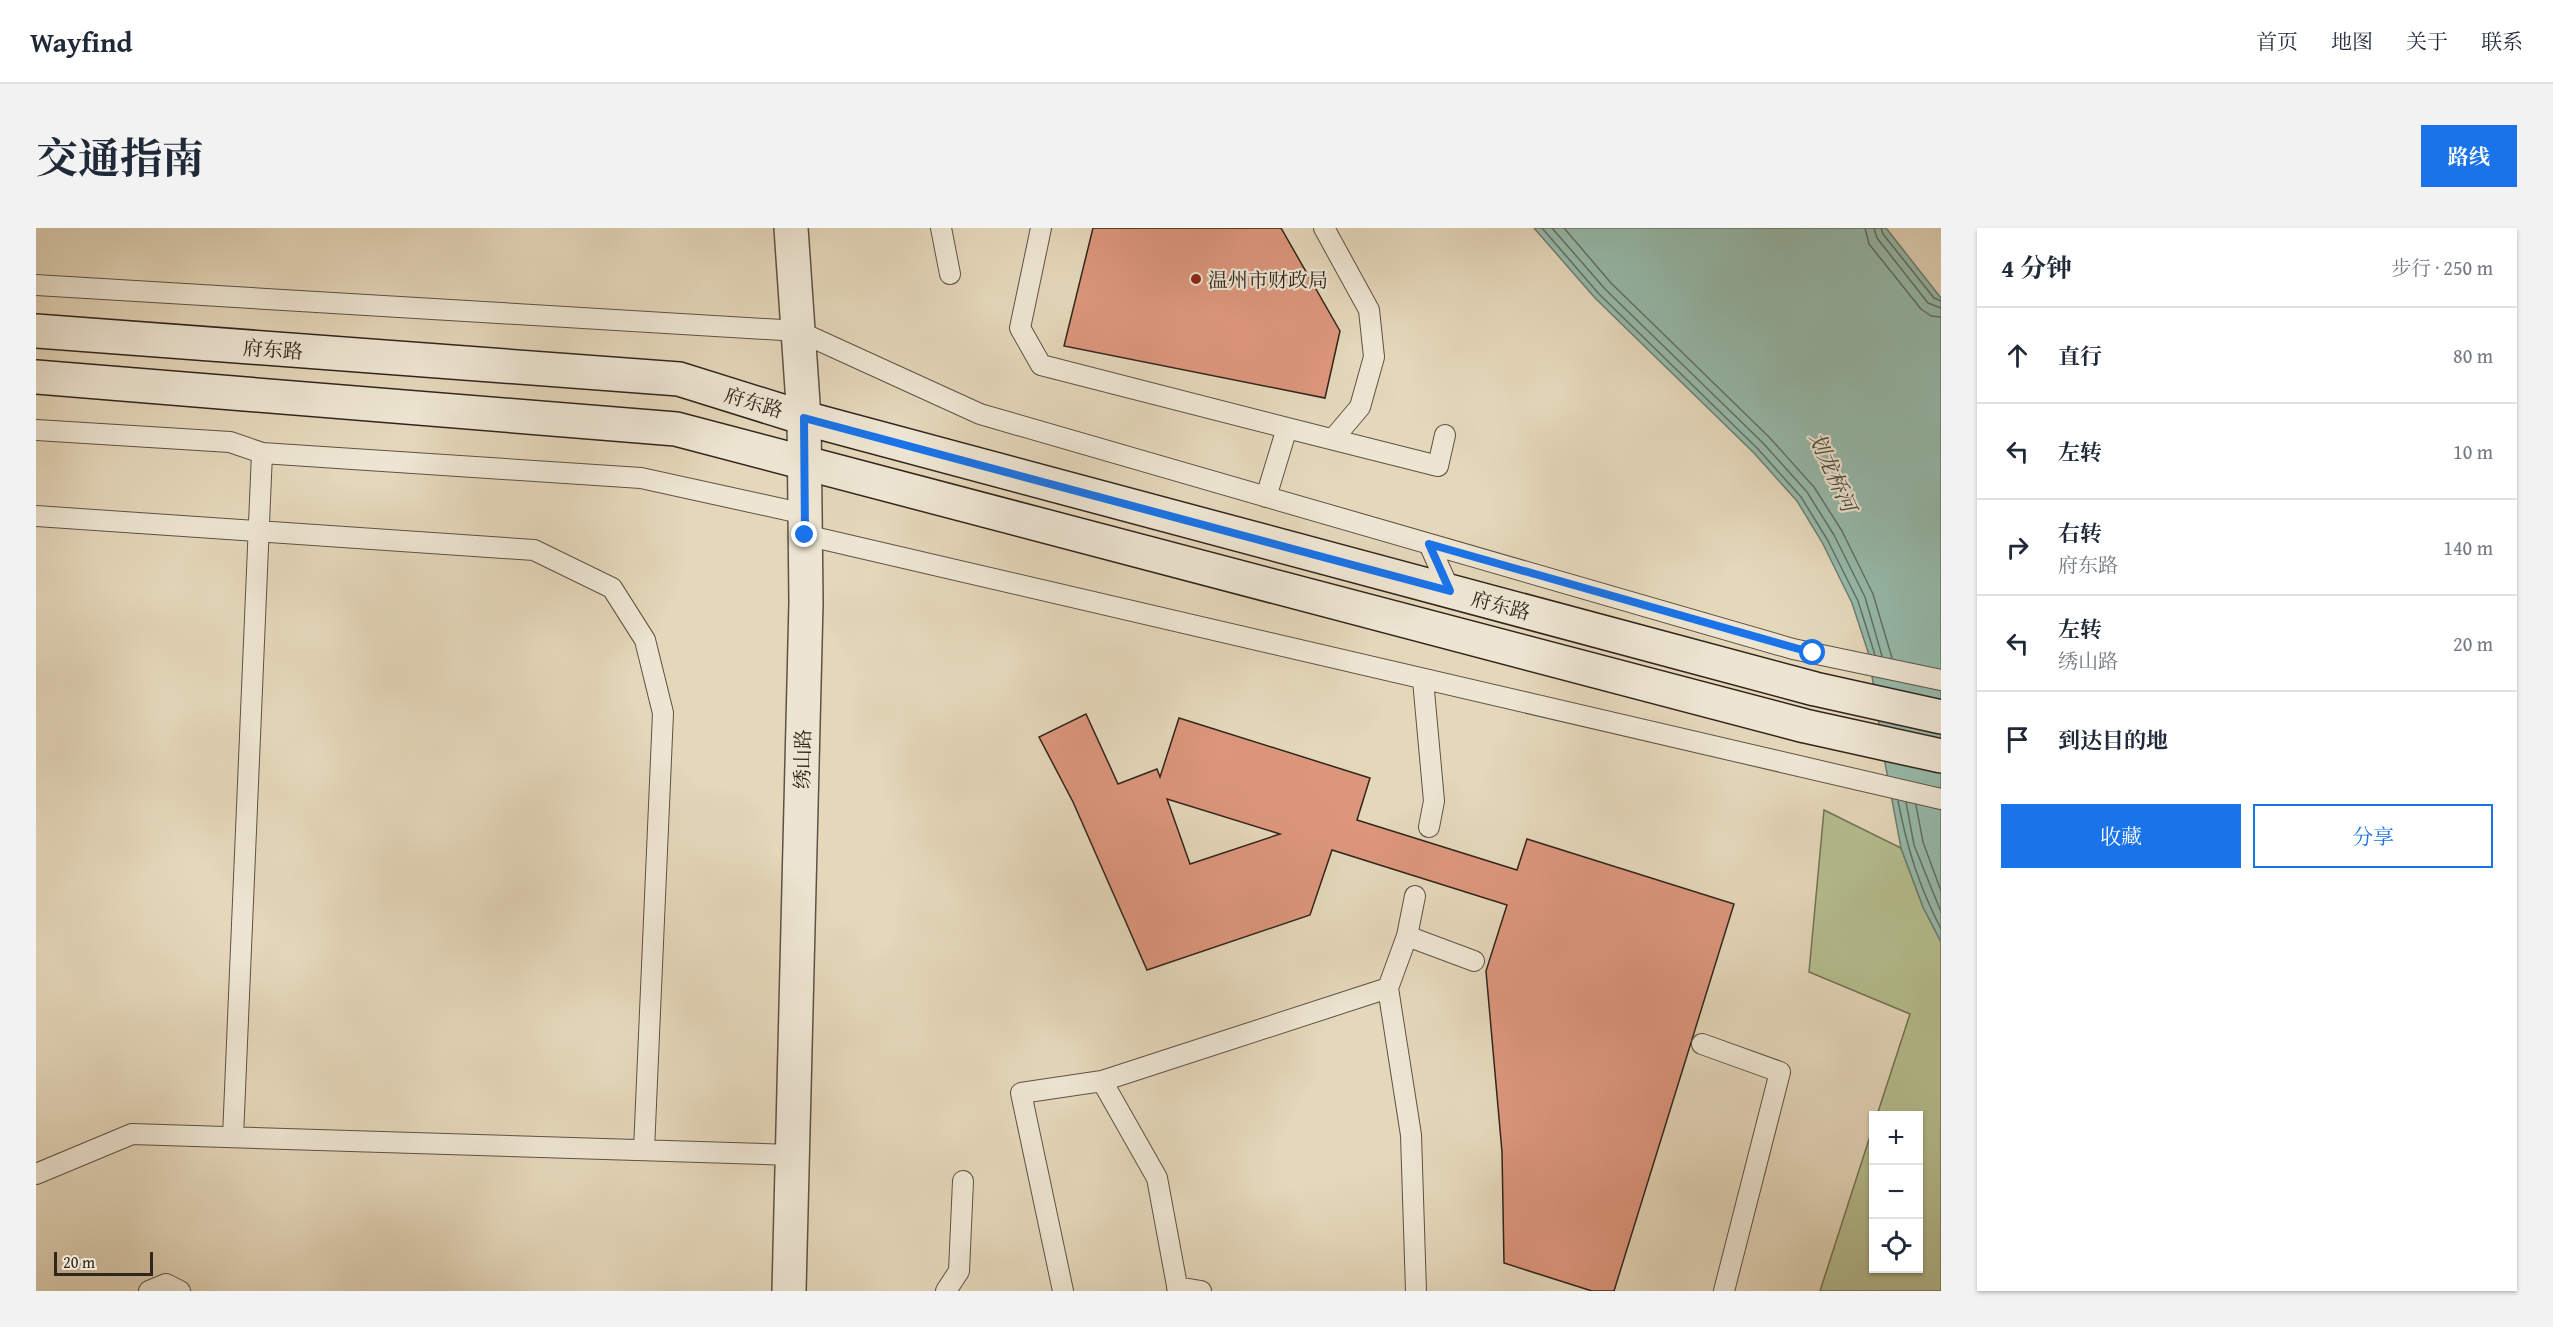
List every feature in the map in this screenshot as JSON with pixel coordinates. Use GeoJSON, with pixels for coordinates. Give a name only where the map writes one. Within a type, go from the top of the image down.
{"type":"FeatureCollection","features":[{"type":"Feature","properties":{"kind":"main road","name":"绣山路"},"geometry":{"type":"LineString","coordinates":[[789,1291],[806,603],[804,418],[791,228]]}},
{"type":"Feature","properties":{"kind":"main road","name":"府东路"},"geometry":{"type":"LineString","coordinates":[[36,331],[679,379],[804,418],[1815,689],[1941,717]]}},
{"type":"Feature","properties":{"kind":"main road","name":"府东路"},"geometry":{"type":"LineString","coordinates":[[36,377],[676,429],[805,461],[1805,726],[1941,756]]}},
{"type":"Feature","properties":{"kind":"lane"},"geometry":{"type":"LineString","coordinates":[[941,228],[950,274]]}},
{"type":"Feature","properties":{"kind":"lane"},"geometry":{"type":"LineString","coordinates":[[1041,228],[1020,328],[1041,365],[1438,466],[1445,435]]}},
{"type":"Feature","properties":{"kind":"lane"},"geometry":{"type":"LineString","coordinates":[[1324,228],[1369,310],[1374,357],[1360,407],[1333,439]]}},
{"type":"Feature","properties":{"kind":"lane"},"geometry":{"type":"LineString","coordinates":[[36,285],[798,331],[980,414],[1813,653],[1941,680]]}},
{"type":"Feature","properties":{"kind":"lane"},"geometry":{"type":"LineString","coordinates":[[1266,497],[1287,428]]}},
{"type":"Feature","properties":{"kind":"lane"},"geometry":{"type":"LineString","coordinates":[[36,430],[230,442],[262,453],[641,478],[805,525],[1423,680],[1941,800]]}},
{"type":"Feature","properties":{"kind":"lane"},"geometry":{"type":"LineString","coordinates":[[233,1137],[262,453]]}},
{"type":"Feature","properties":{"kind":"lane"},"geometry":{"type":"LineString","coordinates":[[36,516],[534,550],[612,588],[645,640],[663,713],[644,1150]]}},
{"type":"Feature","properties":{"kind":"lane"},"geometry":{"type":"LineString","coordinates":[[1429,544],[1450,591]]}},
{"type":"Feature","properties":{"kind":"lane"},"geometry":{"type":"LineString","coordinates":[[1423,680],[1434,801],[1429,827]]}},
{"type":"Feature","properties":{"kind":"lane"},"geometry":{"type":"LineString","coordinates":[[1414,896],[1407,936],[1388,988],[1411,1135],[1416,1291]]}},
{"type":"Feature","properties":{"kind":"lane"},"geometry":{"type":"LineString","coordinates":[[1407,936],[1474,961]]}},
{"type":"Feature","properties":{"kind":"lane"},"geometry":{"type":"LineString","coordinates":[[1063,1291],[1021,1093],[1102,1081],[1388,988]]}},
{"type":"Feature","properties":{"kind":"lane"},"geometry":{"type":"LineString","coordinates":[[1702,1044],[1780,1072],[1724,1291]]}},
{"type":"Feature","properties":{"kind":"lane"},"geometry":{"type":"LineString","coordinates":[[1102,1081],[1157,1178],[1178,1289],[1202,1291]]}},
{"type":"Feature","properties":{"kind":"lane"},"geometry":{"type":"LineString","coordinates":[[36,1174],[132,1134],[792,1155]]}},
{"type":"Feature","properties":{"kind":"lane"},"geometry":{"type":"LineString","coordinates":[[946,1291],[958,1271],[963,1181]]}},
{"type":"Feature","properties":{"kind":"lane"},"geometry":{"type":"LineString","coordinates":[[149,1291],[166,1284],[180,1291]]}},
{"type":"Feature","properties":{"kind":"shaded area"},"geometry":{"type":"Polygon","coordinates":[[[1824,810],[1901,848],[1923,907],[1941,942],[1941,1291],[1820,1291],[1869,1139],[1869,1273],[1923,1273],[1923,1111],[1878,1111],[1910,1014],[1809,972],[1824,810]]]}},
{"type":"Feature","properties":{"kind":"water","name":"划龙桥河"},"geometry":{"type":"Polygon","coordinates":[[[1534,228],[1886,228],[1941,298],[1941,942],[1923,907],[1901,848],[1883,752],[1869,655],[1852,603],[1822,542],[1797,501],[1754,453],[1595,298],[1534,228]]]}},
{"type":"Feature","properties":{"kind":"building","name":"温州市财政局"},"geometry":{"type":"Polygon","coordinates":[[[1093,228],[1281,228],[1340,331],[1325,398],[1064,346],[1093,228]]]}},
{"type":"Feature","properties":{"kind":"building"},"geometry":{"type":"Polygon","coordinates":[[[1086,714],[1118,784],[1157,769],[1160,777],[1179,718],[1370,778],[1357,820],[1517,870],[1527,839],[1734,904],[1614,1291],[1592,1291],[1504,1263],[1502,1152],[1486,971],[1507,905],[1332,850],[1310,915],[1147,970],[1073,802],[1039,737],[1086,714]],[[1167,799],[1190,864],[1280,834],[1167,799]]]}},
{"type":"Feature","properties":{"kind":"place","name":"温州市财政局"},"geometry":{"type":"Point","coordinates":[1196,279]}},
{"type":"Feature","properties":{"kind":"route"},"geometry":{"type":"LineString","coordinates":[[805,535],[804,418],[1450,591],[1429,544],[1813,653]]}}]}
